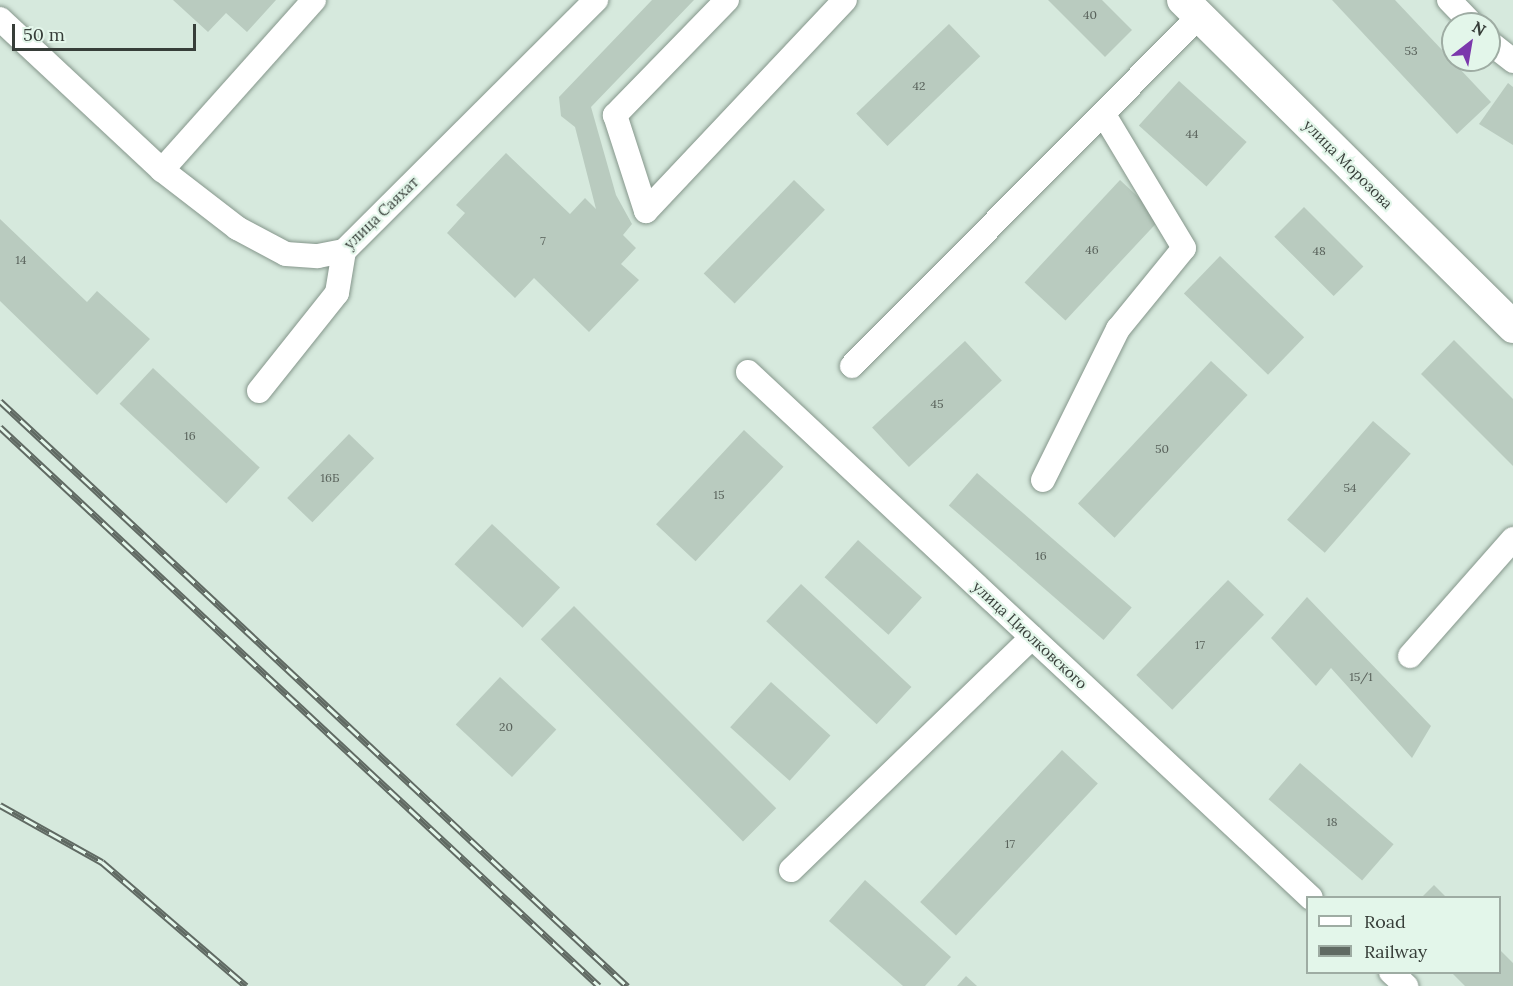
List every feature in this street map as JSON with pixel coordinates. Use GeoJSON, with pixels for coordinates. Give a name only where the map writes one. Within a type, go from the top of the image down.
{"type":"FeatureCollection","features":[{"type":"Feature","properties":{"kind":"main road","name":"улица Морозова"},"geometry":{"type":"LineString","coordinates":[[1192,8],[1510,319]]}},
{"type":"Feature","properties":{"kind":"street"},"geometry":{"type":"LineString","coordinates":[[162,170],[314,0]]}},
{"type":"Feature","properties":{"kind":"street","name":"улица Саяхат"},"geometry":{"type":"LineString","coordinates":[[0,19],[162,170],[237,228],[286,254],[344,251],[596,0]]}},
{"type":"Feature","properties":{"kind":"street"},"geometry":{"type":"LineString","coordinates":[[727,0],[615,116],[646,211],[845,0]]}},
{"type":"Feature","properties":{"kind":"street"},"geometry":{"type":"LineString","coordinates":[[1449,0],[1460,12]]}},
{"type":"Feature","properties":{"kind":"street"},"geometry":{"type":"LineString","coordinates":[[852,366],[1103,113],[1192,8]]}},
{"type":"Feature","properties":{"kind":"street"},"geometry":{"type":"LineString","coordinates":[[1501,52],[1513,61]]}},
{"type":"Feature","properties":{"kind":"street"},"geometry":{"type":"LineString","coordinates":[[1043,480],[1118,329],[1184,248],[1103,113]]}},
{"type":"Feature","properties":{"kind":"street"},"geometry":{"type":"LineString","coordinates":[[259,391],[337,293],[344,251]]}},
{"type":"Feature","properties":{"kind":"street","name":"улица Циолковского"},"geometry":{"type":"LineString","coordinates":[[748,372],[1310,896]]}},
{"type":"Feature","properties":{"kind":"street"},"geometry":{"type":"LineString","coordinates":[[1410,656],[1513,539]]}},
{"type":"Feature","properties":{"kind":"street"},"geometry":{"type":"LineString","coordinates":[[791,870],[1032,637]]}},
{"type":"Feature","properties":{"kind":"street"},"geometry":{"type":"LineString","coordinates":[[1393,974],[1406,986]]}},
{"type":"Feature","properties":{"kind":"building"},"geometry":{"type":"Polygon","coordinates":[[[173,0],[276,0],[247,32],[226,13],[208,32],[173,0]]]}},
{"type":"Feature","properties":{"kind":"building"},"geometry":{"type":"Polygon","coordinates":[[[652,0],[694,0],[591,107],[616,195],[632,224],[623,235],[636,248],[621,264],[639,280],[589,332],[534,278],[515,298],[447,233],[465,213],[456,205],[506,153],[570,214],[585,198],[596,209],[575,127],[561,116],[559,97],[652,0]]]}},
{"type":"Feature","properties":{"kind":"building"},"geometry":{"type":"Polygon","coordinates":[[[1048,0],[1102,0],[1132,30],[1105,57],[1048,0]]]}},
{"type":"Feature","properties":{"kind":"building"},"geometry":{"type":"Polygon","coordinates":[[[1332,0],[1395,0],[1441,49],[1441,72],[1463,72],[1491,102],[1457,134],[1332,0]]]}},
{"type":"Feature","properties":{"kind":"building"},"geometry":{"type":"Polygon","coordinates":[[[949,24],[980,56],[887,146],[856,114],[949,24]]]}},
{"type":"Feature","properties":{"kind":"building"},"geometry":{"type":"Polygon","coordinates":[[[1179,81],[1247,142],[1206,186],[1139,126],[1179,81]]]}},
{"type":"Feature","properties":{"kind":"building"},"geometry":{"type":"Polygon","coordinates":[[[1508,83],[1513,87],[1513,145],[1479,124],[1508,83]]]}},
{"type":"Feature","properties":{"kind":"building"},"geometry":{"type":"Polygon","coordinates":[[[794,180],[825,210],[735,303],[704,274],[794,180]]]}},
{"type":"Feature","properties":{"kind":"building"},"geometry":{"type":"Polygon","coordinates":[[[1120,180],[1161,218],[1065,321],[1025,282],[1120,180]]]}},
{"type":"Feature","properties":{"kind":"building"},"geometry":{"type":"Polygon","coordinates":[[[1304,207],[1363,266],[1334,296],[1274,237],[1304,207]]]}},
{"type":"Feature","properties":{"kind":"building"},"geometry":{"type":"Polygon","coordinates":[[[0,219],[87,302],[97,291],[150,339],[97,395],[0,301],[0,219]]]}},
{"type":"Feature","properties":{"kind":"building"},"geometry":{"type":"Polygon","coordinates":[[[1220,256],[1304,337],[1268,375],[1184,293],[1220,256]]]}},
{"type":"Feature","properties":{"kind":"building"},"geometry":{"type":"Polygon","coordinates":[[[1454,340],[1513,399],[1513,466],[1421,374],[1454,340]]]}},
{"type":"Feature","properties":{"kind":"building"},"geometry":{"type":"Polygon","coordinates":[[[965,341],[1002,380],[909,467],[872,428],[965,341]]]}},
{"type":"Feature","properties":{"kind":"building"},"geometry":{"type":"Polygon","coordinates":[[[1211,361],[1248,395],[1115,538],[1078,504],[1211,361]]]}},
{"type":"Feature","properties":{"kind":"building"},"geometry":{"type":"Polygon","coordinates":[[[153,368],[260,468],[226,503],[120,404],[153,368]]]}},
{"type":"Feature","properties":{"kind":"building"},"geometry":{"type":"Polygon","coordinates":[[[1373,421],[1411,454],[1325,553],[1287,520],[1373,421]]]}},
{"type":"Feature","properties":{"kind":"building"},"geometry":{"type":"Polygon","coordinates":[[[744,430],[783,467],[696,561],[656,524],[744,430]]]}},
{"type":"Feature","properties":{"kind":"building"},"geometry":{"type":"Polygon","coordinates":[[[349,434],[374,458],[312,522],[287,498],[349,434]]]}},
{"type":"Feature","properties":{"kind":"building"},"geometry":{"type":"Polygon","coordinates":[[[977,473],[1132,607],[1104,640],[949,505],[977,473]]]}},
{"type":"Feature","properties":{"kind":"building"},"geometry":{"type":"Polygon","coordinates":[[[492,524],[560,587],[523,628],[454,564],[492,524]]]}},
{"type":"Feature","properties":{"kind":"building"},"geometry":{"type":"Polygon","coordinates":[[[858,540],[922,598],[888,635],[825,577],[858,540]]]}},
{"type":"Feature","properties":{"kind":"building"},"geometry":{"type":"Polygon","coordinates":[[[1228,580],[1264,615],[1172,710],[1136,675],[1228,580]]]}},
{"type":"Feature","properties":{"kind":"building"},"geometry":{"type":"Polygon","coordinates":[[[801,584],[911,687],[877,724],[766,621],[801,584]]]}},
{"type":"Feature","properties":{"kind":"building"},"geometry":{"type":"Polygon","coordinates":[[[1307,597],[1431,726],[1412,758],[1331,668],[1316,686],[1271,638],[1307,597]]]}},
{"type":"Feature","properties":{"kind":"building"},"geometry":{"type":"Polygon","coordinates":[[[574,606],[776,808],[743,841],[541,639],[574,606]]]}},
{"type":"Feature","properties":{"kind":"building"},"geometry":{"type":"Polygon","coordinates":[[[500,677],[556,730],[512,777],[456,725],[500,677]]]}},
{"type":"Feature","properties":{"kind":"building"},"geometry":{"type":"Polygon","coordinates":[[[771,682],[830,736],[790,781],[730,727],[771,682]]]}},
{"type":"Feature","properties":{"kind":"building"},"geometry":{"type":"Polygon","coordinates":[[[1062,750],[1098,783],[956,936],[920,902],[1062,750]]]}},
{"type":"Feature","properties":{"kind":"building"},"geometry":{"type":"Polygon","coordinates":[[[1300,763],[1394,844],[1362,881],[1269,799],[1300,763]]]}},
{"type":"Feature","properties":{"kind":"building"},"geometry":{"type":"Polygon","coordinates":[[[865,880],[951,957],[925,986],[903,986],[829,921],[865,880]]]}},
{"type":"Feature","properties":{"kind":"building"},"geometry":{"type":"Polygon","coordinates":[[[1434,885],[1445,896],[1423,896],[1434,885]]]}},
{"type":"Feature","properties":{"kind":"building"},"geometry":{"type":"Polygon","coordinates":[[[1501,951],[1513,963],[1513,986],[1465,986],[1453,974],[1501,974],[1501,951]]]}},
{"type":"Feature","properties":{"kind":"building"},"geometry":{"type":"Polygon","coordinates":[[[966,976],[977,986],[957,986],[966,976]]]}},
{"type":"Feature","properties":{"kind":"railway"},"geometry":{"type":"LineString","coordinates":[[0,401],[627,986]]}},
{"type":"Feature","properties":{"kind":"railway"},"geometry":{"type":"LineString","coordinates":[[0,427],[599,986]]}},
{"type":"Feature","properties":{"kind":"railway"},"geometry":{"type":"LineString","coordinates":[[0,805],[102,862],[246,986]]}}]}
